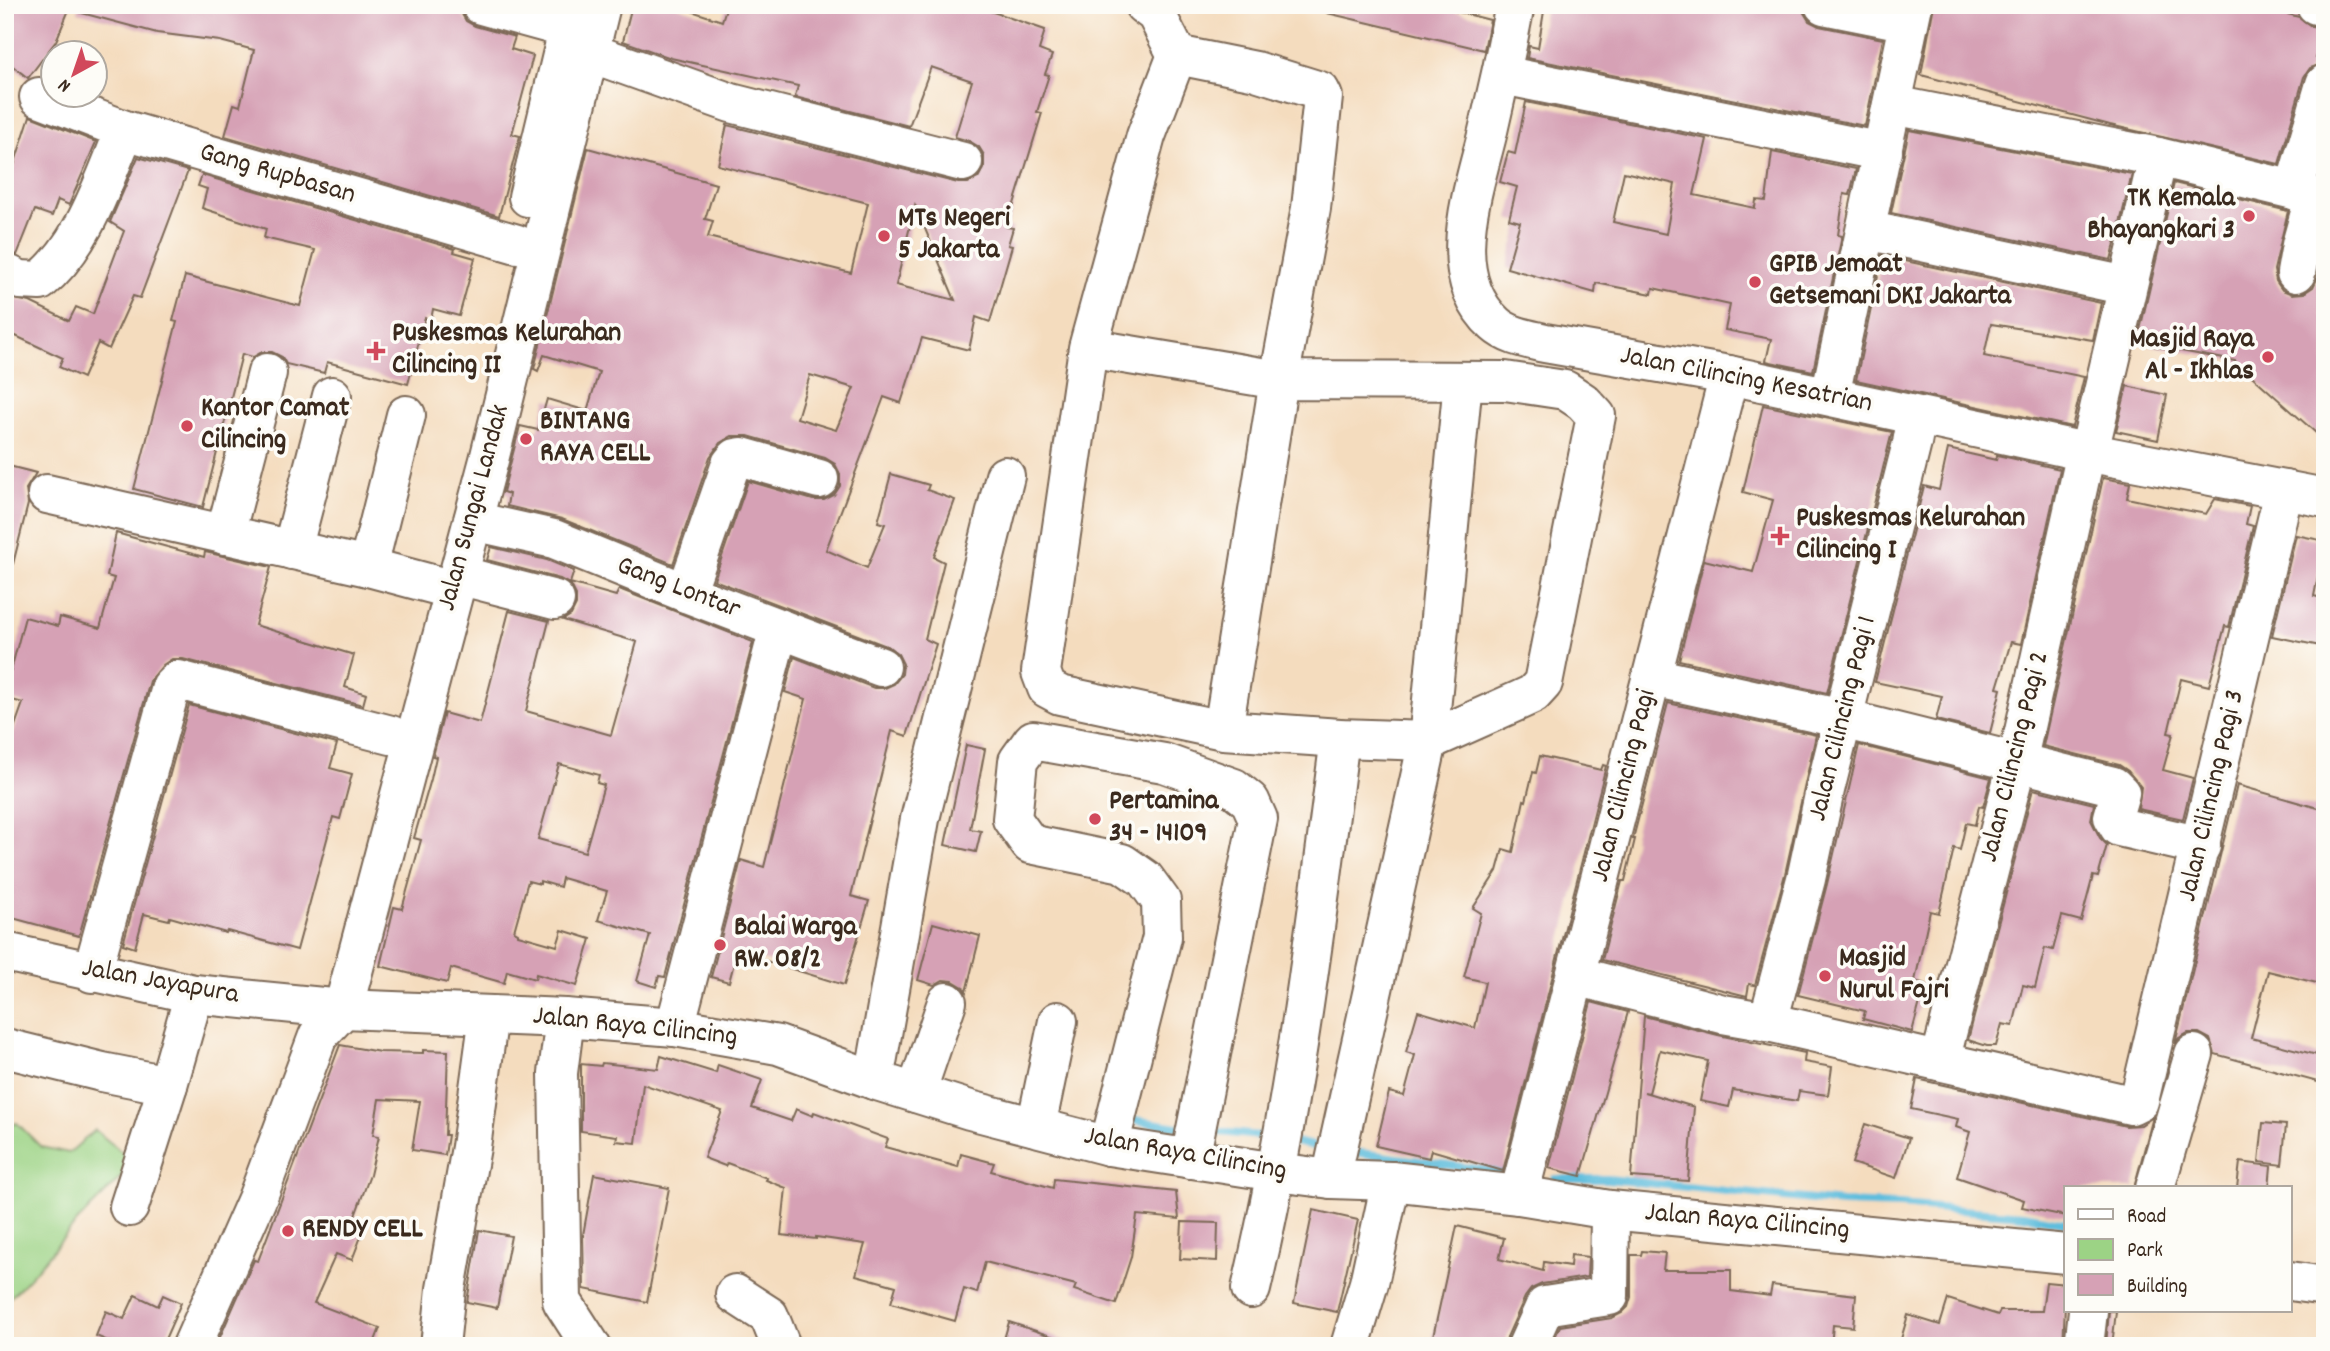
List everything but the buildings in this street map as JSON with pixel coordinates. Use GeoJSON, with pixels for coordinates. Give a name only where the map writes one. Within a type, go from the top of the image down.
{"type":"FeatureCollection","features":[{"type":"Feature","properties":{"kind":"street"},"geometry":{"type":"LineString","coordinates":[[481,5],[577,29],[731,103],[963,162]]}},
{"type":"Feature","properties":{"kind":"street","name":"Jalan Sungai Landak"},"geometry":{"type":"LineString","coordinates":[[326,1017],[348,895],[390,735],[473,521],[488,411],[517,244],[577,29],[601,5]]}},
{"type":"Feature","properties":{"kind":"street"},"geometry":{"type":"LineString","coordinates":[[1088,348],[1279,380],[1505,381],[1565,390],[1583,402],[1596,416],[1544,683],[1521,701],[1427,741],[1223,730],[1060,695],[1047,688],[1041,672],[1088,348],[1146,136],[1177,55],[1156,14],[1144,5]]}},
{"type":"Feature","properties":{"kind":"street","name":"Jalan Cilincing Kesatrian"},"geometry":{"type":"LineString","coordinates":[[1515,5],[1502,75],[1467,219],[1465,251],[1469,279],[1479,305],[1496,325],[1517,337],[1830,396],[2087,452],[2325,498]]}},
{"type":"Feature","properties":{"kind":"street"},"geometry":{"type":"LineString","coordinates":[[1824,5],[1911,14],[1830,396]]}},
{"type":"Feature","properties":{"kind":"street"},"geometry":{"type":"LineString","coordinates":[[2316,5],[2325,7]]}},
{"type":"Feature","properties":{"kind":"street","name":"Jalan Sungai Landak"},"geometry":{"type":"LineString","coordinates":[[326,1017],[447,583],[577,29]]}},
{"type":"Feature","properties":{"kind":"street"},"geometry":{"type":"LineString","coordinates":[[1177,55],[1256,71],[1320,90],[1322,94],[1311,208],[1279,380],[1223,730]]}},
{"type":"Feature","properties":{"kind":"street"},"geometry":{"type":"LineString","coordinates":[[1502,75],[1883,152]]}},
{"type":"Feature","properties":{"kind":"street"},"geometry":{"type":"LineString","coordinates":[[2296,273],[2311,196],[2325,83]]}},
{"type":"Feature","properties":{"kind":"street"},"geometry":{"type":"LineString","coordinates":[[1893,106],[2158,157],[2311,196]]}},
{"type":"Feature","properties":{"kind":"street","name":"Gang Rupbasan"},"geometry":{"type":"LineString","coordinates":[[68,108],[125,130],[517,244]]}},
{"type":"Feature","properties":{"kind":"street"},"geometry":{"type":"LineString","coordinates":[[5,273],[20,280],[40,281],[56,267],[93,206],[125,130]]}},
{"type":"Feature","properties":{"kind":"street","name":"Jalan Cilincing Pagi 2"},"geometry":{"type":"LineString","coordinates":[[1940,1060],[2017,762],[2087,452],[2158,157]]}},
{"type":"Feature","properties":{"kind":"street"},"geometry":{"type":"LineString","coordinates":[[1866,230],[2127,286]]}},
{"type":"Feature","properties":{"kind":"street"},"geometry":{"type":"LineString","coordinates":[[225,534],[267,373]]}},
{"type":"Feature","properties":{"kind":"street","name":"Jalan Cilincing Pagi"},"geometry":{"type":"LineString","coordinates":[[1519,1195],[1729,376]]}},
{"type":"Feature","properties":{"kind":"street"},"geometry":{"type":"LineString","coordinates":[[1331,1179],[1427,741],[1463,381]]}},
{"type":"Feature","properties":{"kind":"street"},"geometry":{"type":"LineString","coordinates":[[292,550],[332,397]]}},
{"type":"Feature","properties":{"kind":"street"},"geometry":{"type":"LineString","coordinates":[[368,567],[406,415]]}},
{"type":"Feature","properties":{"kind":"street","name":"Jalan Cilincing Pagi 1"},"geometry":{"type":"LineString","coordinates":[[1768,1021],[1917,416]]}},
{"type":"Feature","properties":{"kind":"street"},"geometry":{"type":"LineString","coordinates":[[685,593],[731,464],[736,458],[753,460],[819,480]]}},
{"type":"Feature","properties":{"kind":"street"},"geometry":{"type":"LineString","coordinates":[[874,1080],[919,819],[1005,476]]}},
{"type":"Feature","properties":{"kind":"street","name":"Jalan Cilincing Pagi 3"},"geometry":{"type":"LineString","coordinates":[[1940,1060],[2132,1105],[2140,1101],[2284,490]]}},
{"type":"Feature","properties":{"kind":"street"},"geometry":{"type":"LineString","coordinates":[[47,494],[368,567],[555,600]]}},
{"type":"Feature","properties":{"kind":"street","name":"Gang Lontar"},"geometry":{"type":"LineString","coordinates":[[473,521],[555,539],[685,593],[881,667]]}},
{"type":"Feature","properties":{"kind":"street"},"geometry":{"type":"LineString","coordinates":[[675,1027],[779,628]]}},
{"type":"Feature","properties":{"kind":"street"},"geometry":{"type":"LineString","coordinates":[[1653,677],[1843,719],[2113,786],[2120,793],[2113,817],[2119,827],[2201,846]]}},
{"type":"Feature","properties":{"kind":"street"},"geometry":{"type":"LineString","coordinates":[[92,973],[174,682],[178,680],[390,735]]}},
{"type":"Feature","properties":{"kind":"street"},"geometry":{"type":"LineString","coordinates":[[1251,1289],[1301,1037],[1340,738]]}},
{"type":"Feature","properties":{"kind":"street"},"geometry":{"type":"LineString","coordinates":[[1109,1146],[1162,937],[1161,901],[1145,879],[1122,863],[1030,844],[1012,820],[1018,761],[1033,740],[1164,763],[1234,788],[1250,801],[1258,819],[1190,1159]]}},
{"type":"Feature","properties":{"kind":"street","name":"Jalan Jayapura"},"geometry":{"type":"LineString","coordinates":[[7,953],[194,994],[326,1017]]}},
{"type":"Feature","properties":{"kind":"street"},"geometry":{"type":"LineString","coordinates":[[1576,976],[1723,1014],[1768,1021],[1940,1060]]}},
{"type":"Feature","properties":{"kind":"street"},"geometry":{"type":"LineString","coordinates":[[129,1207],[194,994]]}},
{"type":"Feature","properties":{"kind":"street"},"geometry":{"type":"LineString","coordinates":[[916,1093],[947,1002]]}},
{"type":"Feature","properties":{"kind":"street"},"geometry":{"type":"LineString","coordinates":[[440,1346],[446,1289],[471,1147],[489,1015]]}},
{"type":"Feature","properties":{"kind":"street","name":"Jalan Raya Cilincing"},"geometry":{"type":"LineString","coordinates":[[326,1017],[489,1015],[675,1027],[778,1045],[916,1093],[1109,1146],[1331,1179],[1391,1181],[1519,1195],[1610,1210],[2064,1254]]}},
{"type":"Feature","properties":{"kind":"street"},"geometry":{"type":"LineString","coordinates":[[192,1346],[257,1199],[326,1017]]}},
{"type":"Feature","properties":{"kind":"street"},"geometry":{"type":"LineString","coordinates":[[565,1018],[558,1087],[562,1301],[591,1346]]}},
{"type":"Feature","properties":{"kind":"street"},"geometry":{"type":"LineString","coordinates":[[1036,1127],[1058,1021]]}},
{"type":"Feature","properties":{"kind":"street"},"geometry":{"type":"LineString","coordinates":[[5,1048],[168,1085]]}},
{"type":"Feature","properties":{"kind":"street"},"geometry":{"type":"LineString","coordinates":[[2156,1186],[2194,1054]]}},
{"type":"Feature","properties":{"kind":"street"},"geometry":{"type":"LineString","coordinates":[[1350,1346],[1369,1283],[1391,1181]]}},
{"type":"Feature","properties":{"kind":"street"},"geometry":{"type":"LineString","coordinates":[[1527,1346],[1545,1306],[1609,1296],[1610,1210]]}},
{"type":"Feature","properties":{"kind":"street"},"geometry":{"type":"LineString","coordinates":[[2292,1281],[2325,1286]]}},
{"type":"Feature","properties":{"kind":"street"},"geometry":{"type":"LineString","coordinates":[[735,1294],[769,1316],[781,1346]]}},
{"type":"Feature","properties":{"kind":"street"},"geometry":{"type":"LineString","coordinates":[[2084,1346],[2088,1312]]}},
{"type":"Feature","properties":{"kind":"green space"},"geometry":{"type":"Polygon","coordinates":[[[17,1123],[41,1147],[69,1153],[95,1130],[134,1162],[5,1302],[5,1127],[17,1123]]]}},
{"type":"Feature","properties":{"kind":"waterway"},"geometry":{"type":"LineString","coordinates":[[1128,1119],[1184,1128]]}},
{"type":"Feature","properties":{"kind":"waterway"},"geometry":{"type":"LineString","coordinates":[[1208,1131],[1271,1137]]}},
{"type":"Feature","properties":{"kind":"waterway"},"geometry":{"type":"LineString","coordinates":[[1291,1141],[1326,1149]]}},
{"type":"Feature","properties":{"kind":"waterway"},"geometry":{"type":"LineString","coordinates":[[1346,1151],[1513,1174]]}},
{"type":"Feature","properties":{"kind":"waterway"},"geometry":{"type":"LineString","coordinates":[[1555,1179],[1608,1179],[1842,1203],[2023,1215],[2064,1223]]}},
{"type":"Feature","properties":{"kind":"place","name":"TK Kemala Bhayangkari 3"},"geometry":{"type":"Point","coordinates":[2249,216]}},
{"type":"Feature","properties":{"kind":"place","name":"MTs Negeri 5 Jakarta"},"geometry":{"type":"Point","coordinates":[884,236]}},
{"type":"Feature","properties":{"kind":"place","name":"GPIB Jemaat Getsemani DKI Jakarta"},"geometry":{"type":"Point","coordinates":[1755,282]}},
{"type":"Feature","properties":{"kind":"place","name":"Puskesmas Kelurahan Cilincing II"},"geometry":{"type":"Point","coordinates":[376,351]}},
{"type":"Feature","properties":{"kind":"place","name":"Masjid Raya Al - Ikhlas"},"geometry":{"type":"Point","coordinates":[2268,357]}},
{"type":"Feature","properties":{"kind":"place","name":"Kantor Camat Cilincing"},"geometry":{"type":"Point","coordinates":[187,426]}},
{"type":"Feature","properties":{"kind":"place","name":"BINTANG RAYA CELL"},"geometry":{"type":"Point","coordinates":[526,439]}},
{"type":"Feature","properties":{"kind":"place","name":"Puskesmas Kelurahan Cilincing I"},"geometry":{"type":"Point","coordinates":[1780,536]}},
{"type":"Feature","properties":{"kind":"place","name":"Pertamina 34 - 14109"},"geometry":{"type":"Point","coordinates":[1095,819]}},
{"type":"Feature","properties":{"kind":"place","name":"Balai Warga RW. 08/2"},"geometry":{"type":"Point","coordinates":[720,945]}},
{"type":"Feature","properties":{"kind":"place","name":"Masjid Nurul Fajri"},"geometry":{"type":"Point","coordinates":[1825,976]}},
{"type":"Feature","properties":{"kind":"place","name":"RENDY CELL"},"geometry":{"type":"Point","coordinates":[288,1231]}}]}
